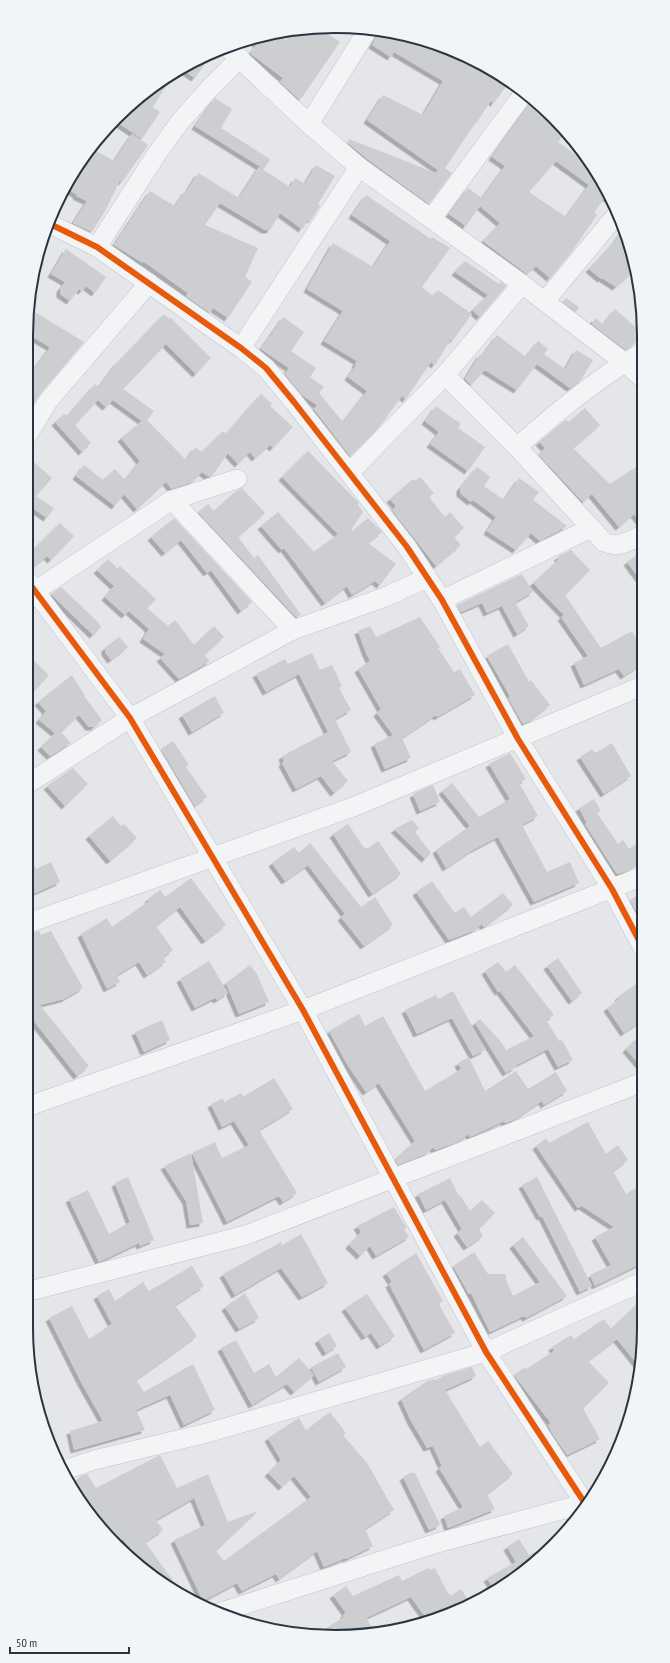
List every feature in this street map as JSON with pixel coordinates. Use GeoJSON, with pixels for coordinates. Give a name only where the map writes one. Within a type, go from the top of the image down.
{"type":"FeatureCollection","features":[{"type":"Feature","properties":{"kind":"street"},"geometry":{"type":"LineString","coordinates":[[309,124],[364,35]]}},
{"type":"Feature","properties":{"kind":"street"},"geometry":{"type":"LineString","coordinates":[[97,247],[158,152],[179,123],[208,90],[234,52],[309,124],[360,167],[545,301],[637,374]]}},
{"type":"Feature","properties":{"kind":"street"},"geometry":{"type":"LineString","coordinates":[[432,218],[521,97]]}},
{"type":"Feature","properties":{"kind":"street"},"geometry":{"type":"LineString","coordinates":[[241,348],[360,167]]}},
{"type":"Feature","properties":{"kind":"street"},"geometry":{"type":"LineString","coordinates":[[545,301],[614,218]]}},
{"type":"Feature","properties":{"kind":"street"},"geometry":{"type":"LineString","coordinates":[[54,226],[97,247],[241,348],[266,368],[294,402],[407,547],[442,600],[518,739],[612,889],[637,937]]}},
{"type":"Feature","properties":{"kind":"street"},"geometry":{"type":"LineString","coordinates":[[33,427],[48,402],[149,283]]}},
{"type":"Feature","properties":{"kind":"street"},"geometry":{"type":"LineString","coordinates":[[350,472],[445,375],[522,284]]}},
{"type":"Feature","properties":{"kind":"street"},"geometry":{"type":"LineString","coordinates":[[517,447],[569,402],[637,356]]}},
{"type":"Feature","properties":{"kind":"street"},"geometry":{"type":"LineString","coordinates":[[445,375],[517,447],[604,542],[613,546],[625,543],[637,537]]}},
{"type":"Feature","properties":{"kind":"street"},"geometry":{"type":"LineString","coordinates":[[33,583],[172,500],[237,479]]}},
{"type":"Feature","properties":{"kind":"street"},"geometry":{"type":"LineString","coordinates":[[172,500],[293,630]]}},
{"type":"Feature","properties":{"kind":"street"},"geometry":{"type":"LineString","coordinates":[[442,600],[591,528]]}},
{"type":"Feature","properties":{"kind":"street"},"geometry":{"type":"LineString","coordinates":[[33,780],[130,718],[293,630],[385,597],[427,578]]}},
{"type":"Feature","properties":{"kind":"street"},"geometry":{"type":"LineString","coordinates":[[33,589],[130,718],[303,1010],[486,1352],[583,1500]]}},
{"type":"Feature","properties":{"kind":"street"},"geometry":{"type":"LineString","coordinates":[[33,922],[353,807],[637,688]]}},
{"type":"Feature","properties":{"kind":"street"},"geometry":{"type":"LineString","coordinates":[[33,1105],[303,1010],[637,879]]}},
{"type":"Feature","properties":{"kind":"street"},"geometry":{"type":"LineString","coordinates":[[33,1290],[246,1235],[393,1177],[637,1084]]}},
{"type":"Feature","properties":{"kind":"street"},"geometry":{"type":"LineString","coordinates":[[68,1469],[94,1460],[207,1433],[486,1352],[637,1285]]}},
{"type":"Feature","properties":{"kind":"street"},"geometry":{"type":"LineString","coordinates":[[227,1610],[437,1543],[579,1506]]}},
{"type":"Feature","properties":{"kind":"building"},"geometry":{"type":"Polygon","coordinates":[[[327,33],[340,42],[300,100],[280,82],[283,78],[250,53],[257,44],[256,43],[283,38],[287,41],[290,37],[327,33]]]}},
{"type":"Feature","properties":{"kind":"building"},"geometry":{"type":"Polygon","coordinates":[[[377,36],[413,43],[469,64],[506,86],[494,103],[491,101],[445,168],[452,173],[429,204],[348,143],[349,139],[436,173],[438,170],[367,120],[383,95],[423,115],[443,81],[394,52],[391,57],[372,45],[377,36]]]}},
{"type":"Feature","properties":{"kind":"building"},"geometry":{"type":"Polygon","coordinates":[[[206,62],[195,78],[186,72],[206,62]]]}},
{"type":"Feature","properties":{"kind":"building"},"geometry":{"type":"Polygon","coordinates":[[[167,84],[153,107],[160,112],[142,139],[119,123],[151,95],[167,84]]]}},
{"type":"Feature","properties":{"kind":"building"},"geometry":{"type":"Polygon","coordinates":[[[215,98],[232,109],[221,128],[270,159],[264,169],[195,126],[215,98]]]}},
{"type":"Feature","properties":{"kind":"building"},"geometry":{"type":"Polygon","coordinates":[[[529,104],[549,121],[562,136],[558,142],[579,157],[604,198],[594,213],[597,215],[570,254],[550,278],[536,266],[527,274],[483,241],[500,223],[480,206],[466,226],[449,214],[468,188],[482,198],[505,166],[492,157],[529,104]],[[556,161],[529,192],[566,217],[589,185],[556,161]]]}},
{"type":"Feature","properties":{"kind":"building"},"geometry":{"type":"Polygon","coordinates":[[[132,134],[148,145],[122,182],[120,180],[105,211],[92,232],[73,223],[87,201],[76,196],[77,195],[70,190],[84,167],[95,151],[114,161],[132,134]]]}},
{"type":"Feature","properties":{"kind":"building"},"geometry":{"type":"Polygon","coordinates":[[[316,165],[335,176],[318,204],[320,206],[311,220],[309,219],[302,229],[280,213],[270,230],[265,230],[220,203],[205,225],[258,248],[245,277],[252,282],[228,318],[213,308],[210,313],[186,296],[188,293],[143,261],[143,263],[114,245],[150,191],[175,206],[186,190],[187,191],[198,173],[239,198],[259,167],[290,187],[295,178],[305,184],[316,165]]]}},
{"type":"Feature","properties":{"kind":"building"},"geometry":{"type":"Polygon","coordinates":[[[366,195],[431,239],[432,237],[450,248],[422,287],[433,296],[438,290],[472,314],[453,340],[451,339],[435,365],[431,362],[406,399],[402,396],[380,426],[350,456],[314,409],[317,405],[302,395],[285,374],[289,368],[261,349],[283,317],[304,332],[291,351],[316,368],[310,377],[324,387],[319,393],[343,422],[367,391],[348,377],[357,361],[324,341],[343,311],[307,289],[333,243],[373,267],[390,241],[352,215],[366,195]]]}},
{"type":"Feature","properties":{"kind":"building"},"geometry":{"type":"Polygon","coordinates":[[[620,234],[631,274],[616,287],[602,278],[601,279],[589,269],[620,234]]]}},
{"type":"Feature","properties":{"kind":"building"},"geometry":{"type":"Polygon","coordinates":[[[66,249],[106,277],[95,293],[86,286],[82,291],[79,289],[70,301],[60,294],[60,289],[65,282],[51,274],[66,249]]]}},
{"type":"Feature","properties":{"kind":"building"},"geometry":{"type":"Polygon","coordinates":[[[465,261],[499,284],[501,282],[506,286],[480,317],[472,310],[488,295],[455,272],[465,261]]]}},
{"type":"Feature","properties":{"kind":"building"},"geometry":{"type":"Polygon","coordinates":[[[566,298],[579,307],[576,312],[563,302],[566,298]]]}},
{"type":"Feature","properties":{"kind":"building"},"geometry":{"type":"Polygon","coordinates":[[[615,309],[637,328],[637,340],[626,350],[592,324],[595,318],[603,324],[615,309]]]}},
{"type":"Feature","properties":{"kind":"building"},"geometry":{"type":"Polygon","coordinates":[[[34,312],[84,342],[40,394],[33,405],[33,371],[50,347],[33,337],[34,312]]]}},
{"type":"Feature","properties":{"kind":"building"},"geometry":{"type":"Polygon","coordinates":[[[164,314],[170,319],[171,318],[211,358],[196,374],[166,344],[123,389],[154,411],[147,420],[186,460],[195,447],[202,452],[223,431],[226,434],[261,394],[272,404],[270,406],[293,427],[273,448],[270,445],[255,458],[250,452],[238,464],[228,453],[212,476],[209,477],[202,472],[192,482],[172,489],[166,482],[137,509],[124,494],[115,506],[76,476],[84,465],[103,480],[115,469],[125,480],[140,461],[121,438],[142,421],[113,400],[106,407],[98,400],[75,425],[91,443],[82,452],[55,422],[64,414],[67,416],[95,384],[99,387],[117,362],[164,314]]]}},
{"type":"Feature","properties":{"kind":"building"},"geometry":{"type":"Polygon","coordinates":[[[497,335],[526,357],[538,341],[548,349],[544,354],[565,369],[576,350],[593,360],[581,380],[570,388],[537,364],[517,390],[485,370],[471,385],[465,379],[480,354],[482,356],[497,335]]]}},
{"type":"Feature","properties":{"kind":"building"},"geometry":{"type":"Polygon","coordinates":[[[436,406],[461,424],[458,428],[485,447],[468,471],[430,444],[439,432],[425,421],[436,406]]]}},
{"type":"Feature","properties":{"kind":"building"},"geometry":{"type":"Polygon","coordinates":[[[585,408],[600,425],[573,448],[610,484],[637,466],[637,518],[634,514],[619,527],[592,494],[583,502],[539,455],[545,448],[539,442],[566,420],[569,422],[585,408]]]}},
{"type":"Feature","properties":{"kind":"building"},"geometry":{"type":"Polygon","coordinates":[[[308,451],[359,503],[358,505],[363,512],[351,530],[352,531],[368,518],[382,532],[368,543],[396,564],[380,585],[375,581],[352,595],[347,586],[325,603],[284,548],[282,550],[261,526],[278,512],[314,552],[338,534],[282,477],[308,451]]]}},
{"type":"Feature","properties":{"kind":"building"},"geometry":{"type":"Polygon","coordinates":[[[33,461],[52,478],[36,496],[54,508],[47,518],[33,508],[33,461]]]}},
{"type":"Feature","properties":{"kind":"building"},"geometry":{"type":"Polygon","coordinates":[[[477,467],[490,477],[484,486],[504,500],[519,478],[539,492],[533,500],[567,526],[540,541],[531,533],[516,550],[487,531],[496,517],[473,500],[471,502],[460,493],[460,488],[477,467]]]}},
{"type":"Feature","properties":{"kind":"building"},"geometry":{"type":"Polygon","coordinates":[[[420,477],[434,493],[429,497],[445,517],[450,512],[464,528],[454,537],[461,545],[436,566],[392,510],[396,506],[390,499],[413,479],[415,481],[420,477]]]}},
{"type":"Feature","properties":{"kind":"building"},"geometry":{"type":"Polygon","coordinates":[[[242,488],[265,513],[238,537],[254,558],[258,555],[301,615],[296,617],[198,512],[208,504],[214,511],[236,491],[242,488]]]}},
{"type":"Feature","properties":{"kind":"building"},"geometry":{"type":"Polygon","coordinates":[[[174,518],[252,602],[241,611],[211,570],[207,573],[181,540],[165,553],[151,537],[174,518]]]}},
{"type":"Feature","properties":{"kind":"building"},"geometry":{"type":"Polygon","coordinates":[[[60,523],[74,536],[51,560],[47,556],[33,567],[33,548],[34,549],[60,523]]]}},
{"type":"Feature","properties":{"kind":"building"},"geometry":{"type":"Polygon","coordinates":[[[571,550],[590,570],[565,595],[601,648],[632,631],[637,640],[637,667],[624,676],[619,669],[584,685],[574,663],[588,656],[561,617],[564,615],[533,583],[559,559],[557,557],[571,550]]]}},
{"type":"Feature","properties":{"kind":"building"},"geometry":{"type":"Polygon","coordinates":[[[637,555],[637,575],[627,562],[637,555]]]}},
{"type":"Feature","properties":{"kind":"building"},"geometry":{"type":"Polygon","coordinates":[[[108,559],[118,569],[120,566],[156,599],[147,608],[168,626],[175,620],[194,645],[214,626],[224,637],[204,655],[210,661],[179,679],[160,658],[165,654],[143,639],[149,629],[129,611],[125,615],[105,597],[114,586],[97,570],[108,559]]]}},
{"type":"Feature","properties":{"kind":"building"},"geometry":{"type":"Polygon","coordinates":[[[522,574],[533,592],[515,602],[529,626],[517,634],[502,606],[487,613],[482,603],[461,612],[457,605],[522,574]]]}},
{"type":"Feature","properties":{"kind":"building"},"geometry":{"type":"Polygon","coordinates":[[[61,587],[98,622],[101,627],[93,635],[51,594],[61,587]]]}},
{"type":"Feature","properties":{"kind":"building"},"geometry":{"type":"Polygon","coordinates":[[[420,617],[440,647],[438,648],[454,672],[460,669],[475,695],[437,717],[436,715],[402,738],[411,758],[385,769],[374,744],[393,735],[377,713],[381,709],[358,669],[370,661],[358,631],[370,626],[376,637],[420,617]]]}},
{"type":"Feature","properties":{"kind":"building"},"geometry":{"type":"Polygon","coordinates":[[[119,637],[128,647],[111,660],[105,652],[105,648],[119,637]]]}},
{"type":"Feature","properties":{"kind":"building"},"geometry":{"type":"Polygon","coordinates":[[[508,644],[529,682],[531,680],[550,705],[535,717],[535,719],[523,724],[508,698],[510,696],[487,656],[508,644]]]}},
{"type":"Feature","properties":{"kind":"building"},"geometry":{"type":"Polygon","coordinates":[[[312,653],[320,670],[332,665],[342,686],[339,688],[351,710],[335,719],[351,752],[332,761],[348,781],[334,793],[321,776],[296,789],[282,763],[284,761],[282,756],[328,732],[299,674],[266,692],[256,674],[285,659],[288,664],[312,653]]]}},
{"type":"Feature","properties":{"kind":"building"},"geometry":{"type":"Polygon","coordinates":[[[33,660],[49,675],[33,692],[33,660]]]}},
{"type":"Feature","properties":{"kind":"building"},"geometry":{"type":"Polygon","coordinates":[[[72,675],[84,696],[102,720],[94,727],[89,727],[79,715],[61,732],[71,743],[50,756],[41,747],[55,733],[39,720],[46,711],[38,702],[72,675]]]}},
{"type":"Feature","properties":{"kind":"building"},"geometry":{"type":"Polygon","coordinates":[[[215,696],[224,713],[192,732],[182,715],[215,696]]]}},
{"type":"Feature","properties":{"kind":"building"},"geometry":{"type":"Polygon","coordinates":[[[173,741],[189,765],[186,767],[207,797],[195,806],[161,749],[173,741]]]}},
{"type":"Feature","properties":{"kind":"building"},"geometry":{"type":"Polygon","coordinates":[[[612,743],[631,776],[604,794],[580,757],[592,749],[595,753],[612,743]]]}},
{"type":"Feature","properties":{"kind":"building"},"geometry":{"type":"Polygon","coordinates":[[[510,753],[526,779],[519,783],[538,816],[522,825],[547,872],[570,862],[579,883],[534,902],[498,837],[471,851],[446,868],[436,850],[470,826],[442,791],[452,783],[479,817],[510,799],[489,764],[510,753]]]}},
{"type":"Feature","properties":{"kind":"building"},"geometry":{"type":"Polygon","coordinates":[[[73,768],[88,784],[65,806],[47,786],[73,768]]]}},
{"type":"Feature","properties":{"kind":"building"},"geometry":{"type":"Polygon","coordinates":[[[433,785],[440,802],[420,811],[413,794],[433,785]]]}},
{"type":"Feature","properties":{"kind":"building"},"geometry":{"type":"Polygon","coordinates":[[[594,799],[601,811],[597,813],[618,844],[623,840],[629,849],[637,843],[637,864],[627,871],[617,874],[585,824],[587,823],[579,808],[594,799]]]}},
{"type":"Feature","properties":{"kind":"building"},"geometry":{"type":"Polygon","coordinates":[[[113,816],[121,826],[124,824],[137,838],[110,861],[89,836],[113,816]]]}},
{"type":"Feature","properties":{"kind":"building"},"geometry":{"type":"Polygon","coordinates":[[[412,820],[419,828],[415,832],[431,853],[425,859],[394,829],[412,820]]]}},
{"type":"Feature","properties":{"kind":"building"},"geometry":{"type":"Polygon","coordinates":[[[348,824],[364,848],[365,847],[367,849],[378,841],[401,874],[372,894],[333,834],[348,824]]]}},
{"type":"Feature","properties":{"kind":"building"},"geometry":{"type":"Polygon","coordinates":[[[310,843],[361,907],[375,897],[393,925],[364,946],[341,917],[345,914],[308,865],[285,881],[272,863],[294,847],[299,853],[310,843]]]}},
{"type":"Feature","properties":{"kind":"building"},"geometry":{"type":"Polygon","coordinates":[[[51,862],[60,882],[33,894],[33,863],[36,869],[51,862]]]}},
{"type":"Feature","properties":{"kind":"building"},"geometry":{"type":"Polygon","coordinates":[[[191,878],[226,925],[205,941],[180,907],[156,926],[173,950],[163,957],[166,962],[147,975],[139,962],[117,975],[120,982],[107,989],[81,934],[107,918],[112,927],[149,901],[148,899],[160,890],[165,897],[191,878]]]}},
{"type":"Feature","properties":{"kind":"building"},"geometry":{"type":"Polygon","coordinates":[[[432,881],[455,913],[464,907],[471,917],[503,893],[513,905],[484,927],[482,924],[473,931],[449,940],[416,892],[432,881]]]}},
{"type":"Feature","properties":{"kind":"building"},"geometry":{"type":"Polygon","coordinates":[[[637,895],[637,913],[630,900],[637,895]]]}},
{"type":"Feature","properties":{"kind":"building"},"geometry":{"type":"Polygon","coordinates":[[[39,931],[41,935],[51,931],[83,988],[64,999],[40,1005],[89,1066],[77,1076],[33,1020],[33,933],[39,931]]]}},
{"type":"Feature","properties":{"kind":"building"},"geometry":{"type":"Polygon","coordinates":[[[558,958],[582,993],[572,1001],[547,966],[558,958]]]}},
{"type":"Feature","properties":{"kind":"building"},"geometry":{"type":"Polygon","coordinates":[[[209,961],[228,993],[217,1000],[215,998],[195,1008],[180,979],[209,961]]]}},
{"type":"Feature","properties":{"kind":"building"},"geometry":{"type":"Polygon","coordinates":[[[498,962],[506,972],[515,965],[554,1015],[546,1020],[559,1041],[562,1040],[573,1060],[558,1067],[548,1049],[515,1066],[516,1067],[506,1073],[475,1023],[480,1019],[501,1042],[506,1050],[534,1036],[500,991],[498,992],[485,971],[498,962]]]}},
{"type":"Feature","properties":{"kind":"building"},"geometry":{"type":"Polygon","coordinates":[[[250,965],[257,974],[269,1002],[239,1014],[226,983],[250,965]]]}},
{"type":"Feature","properties":{"kind":"building"},"geometry":{"type":"Polygon","coordinates":[[[637,983],[637,1024],[624,1033],[607,1008],[619,999],[618,997],[637,983]]]}},
{"type":"Feature","properties":{"kind":"building"},"geometry":{"type":"Polygon","coordinates":[[[453,991],[485,1050],[473,1056],[452,1018],[417,1034],[405,1010],[436,995],[438,999],[453,991]]]}},
{"type":"Feature","properties":{"kind":"building"},"geometry":{"type":"Polygon","coordinates":[[[359,1014],[365,1026],[383,1016],[425,1091],[461,1069],[458,1063],[469,1057],[485,1091],[516,1071],[528,1089],[556,1072],[567,1091],[544,1105],[542,1101],[514,1120],[505,1123],[504,1121],[470,1137],[469,1134],[455,1143],[435,1150],[433,1147],[426,1154],[398,1165],[395,1159],[415,1141],[379,1083],[366,1092],[347,1064],[329,1031],[359,1014]]]}},
{"type":"Feature","properties":{"kind":"building"},"geometry":{"type":"Polygon","coordinates":[[[162,1020],[170,1040],[144,1052],[135,1032],[162,1020]]]}},
{"type":"Feature","properties":{"kind":"building"},"geometry":{"type":"Polygon","coordinates":[[[637,1038],[637,1062],[626,1049],[637,1038]]]}},
{"type":"Feature","properties":{"kind":"building"},"geometry":{"type":"Polygon","coordinates":[[[274,1078],[293,1109],[259,1130],[297,1193],[283,1202],[279,1196],[227,1222],[192,1153],[215,1142],[222,1158],[249,1145],[234,1121],[222,1127],[211,1104],[223,1098],[224,1102],[241,1093],[243,1097],[274,1078]]]}},
{"type":"Feature","properties":{"kind":"building"},"geometry":{"type":"Polygon","coordinates":[[[588,1122],[606,1154],[618,1145],[628,1160],[613,1171],[626,1194],[637,1187],[637,1265],[595,1286],[590,1275],[611,1265],[595,1237],[614,1227],[582,1206],[578,1208],[536,1146],[546,1138],[549,1143],[588,1122]]]}},
{"type":"Feature","properties":{"kind":"building"},"geometry":{"type":"Polygon","coordinates":[[[191,1153],[203,1223],[190,1225],[186,1201],[164,1166],[191,1153]]]}},
{"type":"Feature","properties":{"kind":"building"},"geometry":{"type":"Polygon","coordinates":[[[128,1177],[154,1240],[140,1246],[139,1243],[99,1262],[69,1199],[88,1190],[109,1234],[130,1222],[115,1183],[128,1177]]]}},
{"type":"Feature","properties":{"kind":"building"},"geometry":{"type":"Polygon","coordinates":[[[537,1177],[592,1286],[580,1292],[542,1216],[540,1217],[522,1185],[537,1177]]]}},
{"type":"Feature","properties":{"kind":"building"},"geometry":{"type":"Polygon","coordinates":[[[450,1178],[459,1196],[460,1195],[470,1211],[482,1200],[495,1213],[479,1229],[483,1236],[467,1247],[457,1233],[462,1229],[445,1200],[426,1210],[418,1194],[450,1178]]]}},
{"type":"Feature","properties":{"kind":"building"},"geometry":{"type":"Polygon","coordinates":[[[394,1207],[407,1228],[404,1229],[409,1237],[376,1256],[370,1246],[360,1256],[349,1245],[361,1232],[357,1226],[394,1207]]]}},
{"type":"Feature","properties":{"kind":"building"},"geometry":{"type":"Polygon","coordinates":[[[301,1234],[328,1283],[302,1297],[281,1268],[235,1295],[223,1274],[281,1242],[282,1245],[301,1234]]]}},
{"type":"Feature","properties":{"kind":"building"},"geometry":{"type":"Polygon","coordinates":[[[523,1237],[567,1296],[526,1318],[524,1316],[490,1332],[471,1293],[469,1294],[453,1266],[474,1252],[488,1274],[506,1274],[506,1280],[513,1296],[540,1282],[513,1245],[523,1237]]]}},
{"type":"Feature","properties":{"kind":"building"},"geometry":{"type":"Polygon","coordinates":[[[416,1253],[443,1301],[439,1304],[455,1333],[424,1350],[389,1284],[392,1282],[386,1273],[416,1253]]]}},
{"type":"Feature","properties":{"kind":"building"},"geometry":{"type":"Polygon","coordinates":[[[192,1266],[204,1286],[175,1305],[197,1336],[136,1380],[144,1392],[193,1364],[215,1410],[184,1425],[170,1395],[136,1410],[145,1430],[74,1450],[70,1431],[103,1421],[81,1382],[49,1318],[72,1306],[89,1339],[112,1324],[97,1296],[109,1289],[115,1301],[143,1282],[149,1291],[192,1266]]]}},
{"type":"Feature","properties":{"kind":"building"},"geometry":{"type":"Polygon","coordinates":[[[245,1293],[259,1318],[239,1329],[225,1307],[245,1293]]]}},
{"type":"Feature","properties":{"kind":"building"},"geometry":{"type":"Polygon","coordinates":[[[367,1294],[395,1336],[380,1346],[371,1333],[365,1337],[345,1308],[367,1294]]]}},
{"type":"Feature","properties":{"kind":"building"},"geometry":{"type":"Polygon","coordinates":[[[637,1304],[635,1361],[617,1339],[588,1361],[609,1383],[583,1408],[600,1439],[567,1455],[548,1425],[551,1423],[514,1375],[554,1351],[552,1347],[571,1335],[574,1339],[604,1319],[611,1329],[637,1304]]]}},
{"type":"Feature","properties":{"kind":"building"},"geometry":{"type":"Polygon","coordinates":[[[329,1333],[337,1346],[326,1353],[318,1340],[329,1333]]]}},
{"type":"Feature","properties":{"kind":"building"},"geometry":{"type":"Polygon","coordinates":[[[236,1340],[254,1373],[269,1364],[276,1377],[299,1358],[314,1375],[294,1392],[287,1384],[252,1405],[221,1348],[236,1340]]]}},
{"type":"Feature","properties":{"kind":"building"},"geometry":{"type":"Polygon","coordinates":[[[338,1353],[346,1367],[319,1382],[311,1367],[338,1353]]]}},
{"type":"Feature","properties":{"kind":"building"},"geometry":{"type":"Polygon","coordinates":[[[472,1367],[476,1376],[445,1390],[480,1447],[488,1441],[513,1474],[487,1494],[495,1509],[448,1528],[444,1516],[463,1507],[439,1468],[442,1466],[433,1446],[427,1448],[411,1421],[401,1399],[429,1380],[435,1380],[445,1375],[472,1367]]]}},
{"type":"Feature","properties":{"kind":"building"},"geometry":{"type":"Polygon","coordinates":[[[330,1412],[346,1433],[343,1435],[367,1463],[394,1510],[365,1529],[373,1546],[346,1559],[345,1558],[324,1567],[317,1551],[279,1579],[276,1574],[242,1591],[237,1583],[204,1600],[202,1600],[174,1540],[205,1525],[194,1498],[156,1520],[163,1530],[145,1542],[176,1585],[151,1568],[131,1551],[123,1539],[120,1541],[95,1512],[74,1481],[87,1474],[96,1488],[160,1455],[177,1488],[208,1474],[228,1522],[258,1511],[216,1551],[224,1561],[311,1497],[294,1476],[282,1487],[268,1473],[281,1460],[268,1438],[299,1418],[306,1430],[330,1412]]]}},
{"type":"Feature","properties":{"kind":"building"},"geometry":{"type":"Polygon","coordinates":[[[410,1473],[415,1473],[440,1525],[429,1530],[403,1477],[410,1473]]]}},
{"type":"Feature","properties":{"kind":"building"},"geometry":{"type":"Polygon","coordinates":[[[519,1539],[529,1555],[536,1551],[537,1552],[519,1568],[492,1586],[487,1578],[516,1562],[507,1547],[519,1539]]]}},
{"type":"Feature","properties":{"kind":"building"},"geometry":{"type":"Polygon","coordinates":[[[429,1568],[430,1570],[435,1568],[448,1594],[449,1593],[451,1596],[461,1589],[468,1599],[425,1616],[411,1597],[366,1618],[372,1627],[324,1629],[344,1617],[343,1615],[346,1613],[333,1595],[346,1586],[353,1596],[399,1575],[402,1581],[429,1568]]]}},
{"type":"Feature","properties":{"kind":"cycle path"},"geometry":{"type":"LineString","coordinates":[[54,226],[97,247],[241,348],[266,368],[294,402],[407,547],[442,600],[518,739],[612,889],[637,937]]}},
{"type":"Feature","properties":{"kind":"cycle path"},"geometry":{"type":"LineString","coordinates":[[33,588],[130,718],[303,1010],[486,1352],[583,1500]]}}]}
